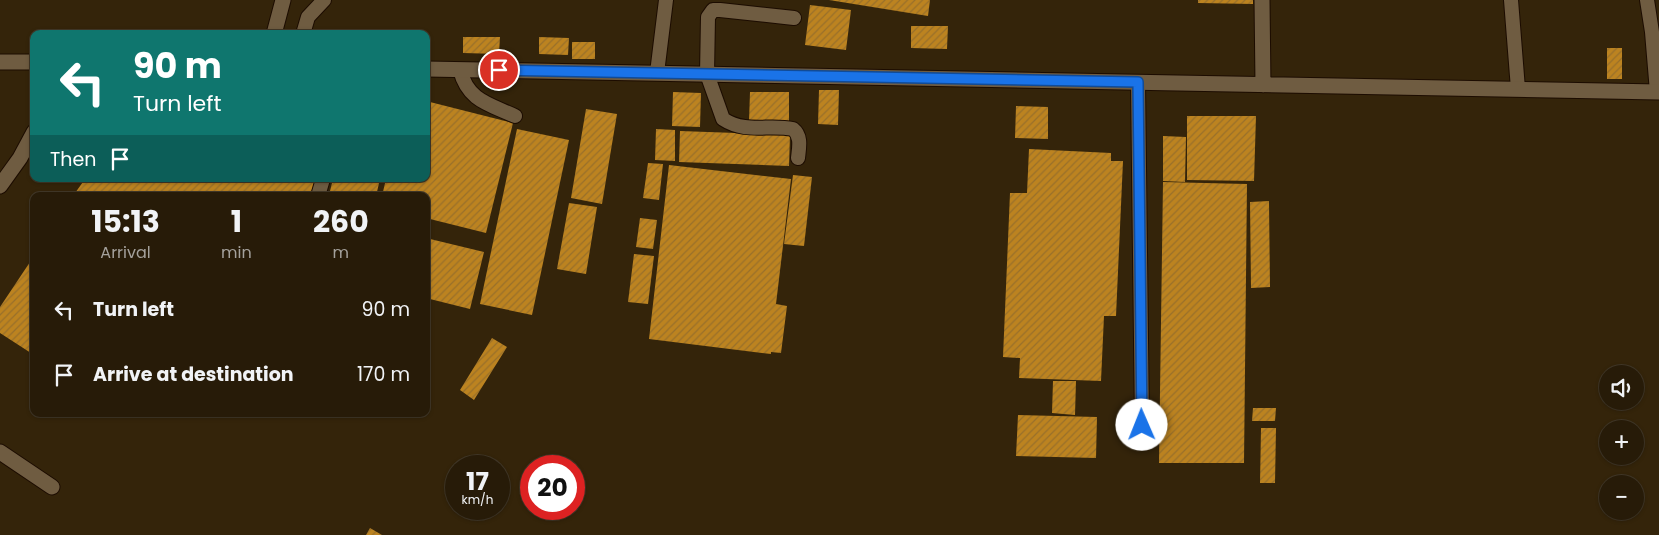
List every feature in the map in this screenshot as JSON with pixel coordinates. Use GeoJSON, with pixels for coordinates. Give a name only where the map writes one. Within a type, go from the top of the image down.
{"type":"FeatureCollection","features":[{"type":"Feature","properties":{"kind":"street"},"geometry":{"type":"LineString","coordinates":[[275,30],[283,0]]}},
{"type":"Feature","properties":{"kind":"street"},"geometry":{"type":"LineString","coordinates":[[1262,0],[1263,85]]}},
{"type":"Feature","properties":{"kind":"street"},"geometry":{"type":"LineString","coordinates":[[0,62],[30,62]]}},
{"type":"Feature","properties":{"kind":"street"},"geometry":{"type":"LineString","coordinates":[[430,69],[1658,92]]}},
{"type":"Feature","properties":{"kind":"street"},"geometry":{"type":"LineString","coordinates":[[0,186],[20,158],[30,139]]}},
{"type":"Feature","properties":{"kind":"street"},"geometry":{"type":"LineString","coordinates":[[0,452],[52,487]]}},
{"type":"Feature","properties":{"kind":"lane"},"geometry":{"type":"LineString","coordinates":[[304,30],[308,17],[324,0]]}},
{"type":"Feature","properties":{"kind":"lane"},"geometry":{"type":"LineString","coordinates":[[656,73],[666,0]]}},
{"type":"Feature","properties":{"kind":"lane"},"geometry":{"type":"LineString","coordinates":[[1511,0],[1518,89]]}},
{"type":"Feature","properties":{"kind":"lane"},"geometry":{"type":"LineString","coordinates":[[1647,0],[1658,92]]}},
{"type":"Feature","properties":{"kind":"lane"},"geometry":{"type":"LineString","coordinates":[[794,18],[713,10],[708,17],[707,74],[723,119],[735,126],[745,128],[792,129],[797,134],[800,144],[798,158]]}},
{"type":"Feature","properties":{"kind":"lane"},"geometry":{"type":"LineString","coordinates":[[460,70],[466,86],[476,98],[515,116]]}},
{"type":"Feature","properties":{"kind":"lane"},"geometry":{"type":"LineString","coordinates":[[1138,82],[1142,425]]}},
{"type":"Feature","properties":{"kind":"building"},"geometry":{"type":"Polygon","coordinates":[[[829,0],[930,0],[928,16],[829,0]]]}},
{"type":"Feature","properties":{"kind":"building"},"geometry":{"type":"Polygon","coordinates":[[[1198,0],[1253,0],[1253,4],[1198,3],[1198,0]]]}},
{"type":"Feature","properties":{"kind":"building"},"geometry":{"type":"Polygon","coordinates":[[[810,5],[851,10],[846,50],[805,45],[810,5]]]}},
{"type":"Feature","properties":{"kind":"building"},"geometry":{"type":"Polygon","coordinates":[[[911,26],[948,26],[947,49],[911,48],[911,26]]]}},
{"type":"Feature","properties":{"kind":"building"},"geometry":{"type":"Polygon","coordinates":[[[463,37],[500,37],[499,54],[463,53],[463,37]]]}},
{"type":"Feature","properties":{"kind":"building"},"geometry":{"type":"Polygon","coordinates":[[[539,37],[569,38],[568,55],[539,54],[539,37]]]}},
{"type":"Feature","properties":{"kind":"building"},"geometry":{"type":"Polygon","coordinates":[[[572,42],[595,42],[595,59],[572,59],[572,42]]]}},
{"type":"Feature","properties":{"kind":"building"},"geometry":{"type":"Polygon","coordinates":[[[1607,48],[1622,48],[1622,79],[1607,79],[1607,48]]]}},
{"type":"Feature","properties":{"kind":"building"},"geometry":{"type":"Polygon","coordinates":[[[819,90],[839,90],[838,125],[818,124],[819,90]]]}},
{"type":"Feature","properties":{"kind":"building"},"geometry":{"type":"Polygon","coordinates":[[[673,92],[701,93],[700,127],[672,126],[673,92]]]}},
{"type":"Feature","properties":{"kind":"building"},"geometry":{"type":"Polygon","coordinates":[[[750,92],[789,92],[789,122],[749,121],[750,92]]]}},
{"type":"Feature","properties":{"kind":"building"},"geometry":{"type":"Polygon","coordinates":[[[430,102],[513,123],[486,233],[430,219],[430,192],[383,192],[385,182],[430,182],[430,102]]]}},
{"type":"Feature","properties":{"kind":"building"},"geometry":{"type":"Polygon","coordinates":[[[1016,106],[1048,107],[1048,139],[1015,138],[1016,106]]]}},
{"type":"Feature","properties":{"kind":"building"},"geometry":{"type":"Polygon","coordinates":[[[586,109],[617,114],[602,204],[571,198],[586,109]]]}},
{"type":"Feature","properties":{"kind":"building"},"geometry":{"type":"Polygon","coordinates":[[[1187,116],[1256,116],[1254,181],[1187,180],[1187,116]]]}},
{"type":"Feature","properties":{"kind":"building"},"geometry":{"type":"Polygon","coordinates":[[[517,129],[569,140],[532,315],[480,304],[517,129]]]}},
{"type":"Feature","properties":{"kind":"building"},"geometry":{"type":"Polygon","coordinates":[[[656,129],[675,130],[675,161],[655,160],[656,129]]]}},
{"type":"Feature","properties":{"kind":"building"},"geometry":{"type":"Polygon","coordinates":[[[680,131],[790,135],[789,166],[679,162],[680,131]]]}},
{"type":"Feature","properties":{"kind":"building"},"geometry":{"type":"Polygon","coordinates":[[[1163,136],[1186,137],[1185,182],[1163,181],[1163,136]]]}},
{"type":"Feature","properties":{"kind":"building"},"geometry":{"type":"Polygon","coordinates":[[[1029,149],[1111,153],[1111,161],[1123,161],[1116,316],[1104,316],[1101,381],[1019,378],[1020,358],[1003,357],[1010,193],[1027,193],[1029,149]]]}},
{"type":"Feature","properties":{"kind":"building"},"geometry":{"type":"Polygon","coordinates":[[[648,163],[663,164],[659,200],[643,198],[648,163]]]}},
{"type":"Feature","properties":{"kind":"building"},"geometry":{"type":"Polygon","coordinates":[[[669,165],[791,179],[776,304],[787,306],[781,353],[771,352],[771,354],[649,339],[669,165]]]}},
{"type":"Feature","properties":{"kind":"building"},"geometry":{"type":"Polygon","coordinates":[[[793,175],[812,177],[804,246],[784,244],[793,175]]]}},
{"type":"Feature","properties":{"kind":"building"},"geometry":{"type":"Polygon","coordinates":[[[83,182],[320,182],[317,192],[76,192],[83,182]]]}},
{"type":"Feature","properties":{"kind":"building"},"geometry":{"type":"Polygon","coordinates":[[[332,182],[379,182],[377,192],[330,192],[332,182]]]}},
{"type":"Feature","properties":{"kind":"building"},"geometry":{"type":"Polygon","coordinates":[[[1163,182],[1247,184],[1244,463],[1159,463],[1163,182]]]}},
{"type":"Feature","properties":{"kind":"building"},"geometry":{"type":"Polygon","coordinates":[[[1269,201],[1270,287],[1251,288],[1250,202],[1269,201]]]}},
{"type":"Feature","properties":{"kind":"building"},"geometry":{"type":"Polygon","coordinates":[[[569,203],[597,207],[586,274],[557,269],[569,203]]]}},
{"type":"Feature","properties":{"kind":"building"},"geometry":{"type":"Polygon","coordinates":[[[640,218],[657,220],[653,249],[636,247],[640,218]]]}},
{"type":"Feature","properties":{"kind":"building"},"geometry":{"type":"Polygon","coordinates":[[[430,239],[484,252],[470,309],[430,299],[430,239]]]}},
{"type":"Feature","properties":{"kind":"building"},"geometry":{"type":"Polygon","coordinates":[[[634,254],[654,256],[648,304],[628,302],[634,254]]]}},
{"type":"Feature","properties":{"kind":"building"},"geometry":{"type":"Polygon","coordinates":[[[30,262],[30,352],[0,333],[0,307],[30,262]]]}},
{"type":"Feature","properties":{"kind":"building"},"geometry":{"type":"Polygon","coordinates":[[[492,338],[507,347],[474,400],[460,390],[492,338]]]}},
{"type":"Feature","properties":{"kind":"building"},"geometry":{"type":"Polygon","coordinates":[[[1053,381],[1076,381],[1075,415],[1052,413],[1053,381]]]}},
{"type":"Feature","properties":{"kind":"building"},"geometry":{"type":"Polygon","coordinates":[[[1253,408],[1276,408],[1275,421],[1252,421],[1253,408]]]}},
{"type":"Feature","properties":{"kind":"building"},"geometry":{"type":"Polygon","coordinates":[[[1018,415],[1097,417],[1096,458],[1016,456],[1018,415]]]}},
{"type":"Feature","properties":{"kind":"building"},"geometry":{"type":"Polygon","coordinates":[[[1261,428],[1276,428],[1275,483],[1260,483],[1261,428]]]}},
{"type":"Feature","properties":{"kind":"building"},"geometry":{"type":"Polygon","coordinates":[[[370,528],[382,535],[366,535],[370,528]]]}},
{"type":"Feature","properties":{"kind":"route"},"geometry":{"type":"LineString","coordinates":[[499,70],[1138,82],[1142,425]]}}]}
